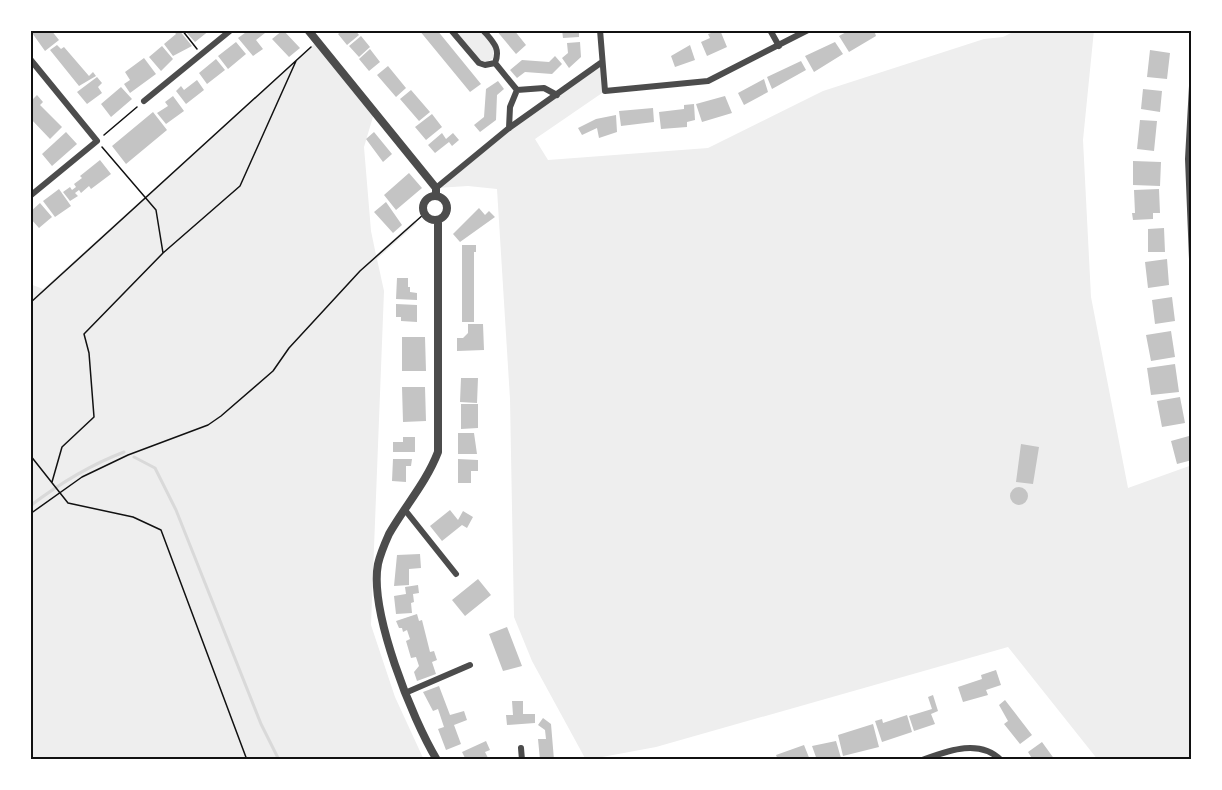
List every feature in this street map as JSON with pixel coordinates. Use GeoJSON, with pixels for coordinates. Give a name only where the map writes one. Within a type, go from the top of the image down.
{"type":"FeatureCollection","features":[{"type":"Feature","properties":{"kind":"street"},"geometry":{"type":"LineString","coordinates":[[144,101],[231,30]]}},
{"type":"Feature","properties":{"kind":"street"},"geometry":{"type":"LineString","coordinates":[[308,30],[375,110],[436,192],[444,200],[446,214],[438,220],[430,220],[424,214],[425,200],[436,192],[509,128],[602,62]]}},
{"type":"Feature","properties":{"kind":"street"},"geometry":{"type":"LineString","coordinates":[[451,30],[478,63],[485,65],[495,63]]}},
{"type":"Feature","properties":{"kind":"street"},"geometry":{"type":"LineString","coordinates":[[483,30],[497,47],[495,63],[517,90]]}},
{"type":"Feature","properties":{"kind":"street"},"geometry":{"type":"LineString","coordinates":[[600,30],[604,91],[708,81],[808,30]]}},
{"type":"Feature","properties":{"kind":"street"},"geometry":{"type":"LineString","coordinates":[[770,30],[779,46]]}},
{"type":"Feature","properties":{"kind":"street"},"geometry":{"type":"LineString","coordinates":[[30,59],[97,141],[30,196]]}},
{"type":"Feature","properties":{"kind":"street"},"geometry":{"type":"LineString","coordinates":[[1192,86],[1188,159],[1192,259]]}},
{"type":"Feature","properties":{"kind":"street"},"geometry":{"type":"LineString","coordinates":[[517,90],[544,88],[557,95]]}},
{"type":"Feature","properties":{"kind":"street"},"geometry":{"type":"LineString","coordinates":[[509,128],[510,107],[517,90]]}},
{"type":"Feature","properties":{"kind":"street"},"geometry":{"type":"LineString","coordinates":[[437,760],[405,693],[387,642],[380,600],[378,565],[389,535],[430,475],[438,452],[438,220]]}},
{"type":"Feature","properties":{"kind":"street"},"geometry":{"type":"LineString","coordinates":[[405,510],[456,574]]}},
{"type":"Feature","properties":{"kind":"street"},"geometry":{"type":"LineString","coordinates":[[405,693],[470,666]]}},
{"type":"Feature","properties":{"kind":"street"},"geometry":{"type":"LineString","coordinates":[[521,748],[522,760]]}},
{"type":"Feature","properties":{"kind":"street"},"geometry":{"type":"LineString","coordinates":[[922,760],[943,753],[972,748],[988,752],[1001,760]]}},
{"type":"Feature","properties":{"kind":"path"},"geometry":{"type":"LineString","coordinates":[[182,30],[201,54]]}},
{"type":"Feature","properties":{"kind":"path"},"geometry":{"type":"LineString","coordinates":[[30,303],[317,41]]}},
{"type":"Feature","properties":{"kind":"path"},"geometry":{"type":"LineString","coordinates":[[52,482],[62,447],[94,417],[89,354],[84,334],[163,254],[240,186],[296,60]]}},
{"type":"Feature","properties":{"kind":"path"},"geometry":{"type":"LineString","coordinates":[[144,101],[97,141],[156,210],[163,254]]}},
{"type":"Feature","properties":{"kind":"path"},"geometry":{"type":"LineString","coordinates":[[30,514],[59,490],[123,457],[208,425],[221,416],[273,371],[289,348],[360,271],[424,214]]}},
{"type":"Feature","properties":{"kind":"path"},"geometry":{"type":"LineString","coordinates":[[30,456],[68,503],[133,517],[161,530],[247,760]]}},
{"type":"Feature","properties":{"kind":"shaded area"},"geometry":{"type":"Polygon","coordinates":[[[455,30],[479,30],[494,48],[493,58],[487,62],[479,60],[455,30]]]}},
{"type":"Feature","properties":{"kind":"shaded area"},"geometry":{"type":"Polygon","coordinates":[[[1017,30],[1094,30],[1083,140],[1091,297],[1128,488],[1192,465],[1192,760],[1098,760],[1008,647],[656,747],[586,760],[532,661],[514,617],[510,399],[497,189],[468,186],[436,188],[509,128],[602,62],[605,91],[535,139],[548,160],[708,148],[823,91],[984,39],[1003,37],[1017,30]]]}},
{"type":"Feature","properties":{"kind":"shaded area"},"geometry":{"type":"Polygon","coordinates":[[[317,41],[375,110],[364,147],[371,231],[376,255],[414,221],[417,223],[377,259],[384,291],[371,625],[395,697],[424,760],[30,760],[30,284],[43,289],[317,41]]]}},
{"type":"Feature","properties":{"kind":"building"},"geometry":{"type":"Polygon","coordinates":[[[30,30],[51,30],[59,40],[45,51],[30,30]]]}},
{"type":"Feature","properties":{"kind":"building"},"geometry":{"type":"Polygon","coordinates":[[[173,30],[179,30],[192,46],[173,56],[164,44],[176,34],[173,30]]]}},
{"type":"Feature","properties":{"kind":"building"},"geometry":{"type":"Polygon","coordinates":[[[184,30],[210,30],[195,42],[184,30]]]}},
{"type":"Feature","properties":{"kind":"building"},"geometry":{"type":"Polygon","coordinates":[[[249,30],[262,30],[265,33],[256,40],[263,49],[253,56],[238,38],[249,30]]]}},
{"type":"Feature","properties":{"kind":"building"},"geometry":{"type":"Polygon","coordinates":[[[283,30],[300,48],[289,57],[272,39],[283,30]]]}},
{"type":"Feature","properties":{"kind":"building"},"geometry":{"type":"Polygon","coordinates":[[[343,30],[352,33],[355,30],[359,35],[347,45],[338,34],[343,30]]]}},
{"type":"Feature","properties":{"kind":"building"},"geometry":{"type":"Polygon","coordinates":[[[419,30],[437,30],[481,84],[470,92],[419,30]]]}},
{"type":"Feature","properties":{"kind":"building"},"geometry":{"type":"Polygon","coordinates":[[[496,30],[514,30],[526,45],[516,54],[496,30]]]}},
{"type":"Feature","properties":{"kind":"building"},"geometry":{"type":"Polygon","coordinates":[[[562,30],[579,30],[579,37],[563,38],[562,30]]]}},
{"type":"Feature","properties":{"kind":"building"},"geometry":{"type":"Polygon","coordinates":[[[720,30],[727,47],[707,56],[701,42],[710,38],[708,34],[720,30]]]}},
{"type":"Feature","properties":{"kind":"building"},"geometry":{"type":"Polygon","coordinates":[[[850,30],[874,30],[876,36],[849,52],[839,36],[850,30]]]}},
{"type":"Feature","properties":{"kind":"building"},"geometry":{"type":"Polygon","coordinates":[[[361,36],[370,47],[359,57],[349,46],[361,36]]]}},
{"type":"Feature","properties":{"kind":"building"},"geometry":{"type":"Polygon","coordinates":[[[236,42],[246,54],[228,69],[218,56],[236,42]]]}},
{"type":"Feature","properties":{"kind":"building"},"geometry":{"type":"Polygon","coordinates":[[[580,42],[581,57],[569,68],[562,58],[568,53],[567,43],[580,42]]]}},
{"type":"Feature","properties":{"kind":"building"},"geometry":{"type":"Polygon","coordinates":[[[835,42],[843,54],[814,72],[805,56],[835,42]]]}},
{"type":"Feature","properties":{"kind":"building"},"geometry":{"type":"Polygon","coordinates":[[[57,45],[61,49],[64,47],[89,76],[93,72],[96,76],[79,86],[50,50],[57,45]]]}},
{"type":"Feature","properties":{"kind":"building"},"geometry":{"type":"Polygon","coordinates":[[[690,45],[695,60],[675,67],[671,56],[690,45]]]}},
{"type":"Feature","properties":{"kind":"building"},"geometry":{"type":"Polygon","coordinates":[[[162,46],[173,59],[161,71],[149,57],[162,46]]]}},
{"type":"Feature","properties":{"kind":"building"},"geometry":{"type":"Polygon","coordinates":[[[370,49],[380,62],[369,71],[359,59],[370,49]]]}},
{"type":"Feature","properties":{"kind":"building"},"geometry":{"type":"Polygon","coordinates":[[[1150,50],[1170,53],[1167,79],[1147,77],[1150,50]]]}},
{"type":"Feature","properties":{"kind":"building"},"geometry":{"type":"Polygon","coordinates":[[[555,56],[562,64],[552,74],[525,72],[517,78],[510,70],[522,60],[549,62],[555,56]]]}},
{"type":"Feature","properties":{"kind":"building"},"geometry":{"type":"Polygon","coordinates":[[[144,58],[156,74],[130,93],[124,84],[130,80],[125,72],[144,58]]]}},
{"type":"Feature","properties":{"kind":"building"},"geometry":{"type":"Polygon","coordinates":[[[216,59],[225,70],[207,84],[199,73],[216,59]]]}},
{"type":"Feature","properties":{"kind":"building"},"geometry":{"type":"Polygon","coordinates":[[[801,61],[806,70],[772,89],[767,77],[801,61]]]}},
{"type":"Feature","properties":{"kind":"building"},"geometry":{"type":"Polygon","coordinates":[[[388,66],[406,88],[396,97],[377,75],[388,66]]]}},
{"type":"Feature","properties":{"kind":"building"},"geometry":{"type":"Polygon","coordinates":[[[97,77],[102,83],[98,87],[102,93],[87,104],[77,92],[97,77]]]}},
{"type":"Feature","properties":{"kind":"building"},"geometry":{"type":"Polygon","coordinates":[[[764,79],[768,92],[744,105],[738,93],[764,79]]]}},
{"type":"Feature","properties":{"kind":"building"},"geometry":{"type":"Polygon","coordinates":[[[197,80],[204,90],[186,104],[176,91],[181,86],[184,90],[197,80]]]}},
{"type":"Feature","properties":{"kind":"building"},"geometry":{"type":"Polygon","coordinates":[[[498,81],[504,89],[497,95],[496,120],[480,132],[474,125],[484,117],[486,89],[498,81]]]}},
{"type":"Feature","properties":{"kind":"building"},"geometry":{"type":"Polygon","coordinates":[[[121,87],[132,99],[111,117],[101,104],[121,87]]]}},
{"type":"Feature","properties":{"kind":"building"},"geometry":{"type":"Polygon","coordinates":[[[1143,89],[1162,91],[1160,112],[1141,109],[1143,89]]]}},
{"type":"Feature","properties":{"kind":"building"},"geometry":{"type":"Polygon","coordinates":[[[411,90],[430,112],[419,121],[400,99],[411,90]]]}},
{"type":"Feature","properties":{"kind":"building"},"geometry":{"type":"Polygon","coordinates":[[[37,95],[43,102],[40,105],[62,127],[50,139],[30,118],[30,102],[37,95]]]}},
{"type":"Feature","properties":{"kind":"building"},"geometry":{"type":"Polygon","coordinates":[[[173,96],[184,111],[166,124],[157,113],[168,106],[165,102],[173,96]]]}},
{"type":"Feature","properties":{"kind":"building"},"geometry":{"type":"Polygon","coordinates":[[[725,96],[732,113],[702,122],[696,104],[725,96]]]}},
{"type":"Feature","properties":{"kind":"building"},"geometry":{"type":"Polygon","coordinates":[[[694,104],[695,120],[687,122],[687,127],[661,129],[659,112],[684,109],[684,105],[694,104]]]}},
{"type":"Feature","properties":{"kind":"building"},"geometry":{"type":"Polygon","coordinates":[[[653,108],[654,122],[621,126],[619,111],[653,108]]]}},
{"type":"Feature","properties":{"kind":"building"},"geometry":{"type":"Polygon","coordinates":[[[153,112],[167,130],[126,164],[112,146],[153,112]]]}},
{"type":"Feature","properties":{"kind":"building"},"geometry":{"type":"Polygon","coordinates":[[[432,114],[442,127],[426,140],[415,127],[432,114]]]}},
{"type":"Feature","properties":{"kind":"building"},"geometry":{"type":"Polygon","coordinates":[[[616,115],[617,132],[599,138],[597,128],[582,135],[578,128],[596,119],[616,115]]]}},
{"type":"Feature","properties":{"kind":"building"},"geometry":{"type":"Polygon","coordinates":[[[1140,120],[1157,121],[1154,151],[1137,149],[1140,120]]]}},
{"type":"Feature","properties":{"kind":"building"},"geometry":{"type":"Polygon","coordinates":[[[66,132],[77,144],[52,166],[42,154],[66,132]]]}},
{"type":"Feature","properties":{"kind":"building"},"geometry":{"type":"Polygon","coordinates":[[[374,132],[392,154],[383,162],[366,139],[374,132]]]}},
{"type":"Feature","properties":{"kind":"building"},"geometry":{"type":"Polygon","coordinates":[[[442,133],[446,139],[453,133],[459,140],[452,146],[449,142],[435,153],[428,145],[442,133]]]}},
{"type":"Feature","properties":{"kind":"building"},"geometry":{"type":"Polygon","coordinates":[[[100,160],[111,174],[91,189],[89,186],[81,193],[79,190],[75,193],[78,196],[70,201],[63,192],[70,187],[72,190],[76,187],[74,184],[82,178],[80,176],[100,160]]]}},
{"type":"Feature","properties":{"kind":"building"},"geometry":{"type":"Polygon","coordinates":[[[1133,161],[1161,162],[1160,186],[1133,185],[1133,161]]]}},
{"type":"Feature","properties":{"kind":"building"},"geometry":{"type":"Polygon","coordinates":[[[409,173],[422,188],[396,210],[384,195],[409,173]]]}},
{"type":"Feature","properties":{"kind":"building"},"geometry":{"type":"Polygon","coordinates":[[[59,189],[71,206],[55,217],[43,201],[59,189]]]}},
{"type":"Feature","properties":{"kind":"building"},"geometry":{"type":"Polygon","coordinates":[[[1159,189],[1160,213],[1153,213],[1153,219],[1133,220],[1134,190],[1159,189]]]}},
{"type":"Feature","properties":{"kind":"building"},"geometry":{"type":"Polygon","coordinates":[[[386,202],[402,225],[393,233],[374,212],[386,202]]]}},
{"type":"Feature","properties":{"kind":"building"},"geometry":{"type":"Polygon","coordinates":[[[40,203],[52,217],[39,228],[30,218],[30,212],[40,203]]]}},
{"type":"Feature","properties":{"kind":"building"},"geometry":{"type":"Polygon","coordinates":[[[479,208],[485,215],[489,211],[495,217],[460,242],[453,234],[479,208]]]}},
{"type":"Feature","properties":{"kind":"building"},"geometry":{"type":"Polygon","coordinates":[[[1164,228],[1165,252],[1148,252],[1148,229],[1164,228]]]}},
{"type":"Feature","properties":{"kind":"building"},"geometry":{"type":"Polygon","coordinates":[[[462,245],[476,245],[476,252],[474,252],[474,322],[462,322],[462,245]]]}},
{"type":"Feature","properties":{"kind":"building"},"geometry":{"type":"Polygon","coordinates":[[[1167,259],[1169,285],[1148,288],[1145,262],[1167,259]]]}},
{"type":"Feature","properties":{"kind":"building"},"geometry":{"type":"Polygon","coordinates":[[[397,278],[408,278],[410,292],[417,293],[417,300],[396,299],[397,278]]]}},
{"type":"Feature","properties":{"kind":"building"},"geometry":{"type":"Polygon","coordinates":[[[1172,297],[1175,321],[1155,324],[1152,300],[1172,297]]]}},
{"type":"Feature","properties":{"kind":"building"},"geometry":{"type":"Polygon","coordinates":[[[396,304],[417,305],[417,322],[401,321],[401,317],[396,317],[396,304]]]}},
{"type":"Feature","properties":{"kind":"building"},"geometry":{"type":"Polygon","coordinates":[[[468,324],[483,324],[484,350],[457,351],[457,338],[463,338],[468,333],[468,324]]]}},
{"type":"Feature","properties":{"kind":"building"},"geometry":{"type":"Polygon","coordinates":[[[1171,331],[1175,357],[1151,361],[1146,335],[1171,331]]]}},
{"type":"Feature","properties":{"kind":"building"},"geometry":{"type":"Polygon","coordinates":[[[402,337],[425,337],[426,371],[402,371],[402,337]]]}},
{"type":"Feature","properties":{"kind":"building"},"geometry":{"type":"Polygon","coordinates":[[[1175,364],[1179,392],[1151,395],[1147,368],[1175,364]]]}},
{"type":"Feature","properties":{"kind":"building"},"geometry":{"type":"Polygon","coordinates":[[[461,378],[478,378],[477,403],[460,402],[461,378]]]}},
{"type":"Feature","properties":{"kind":"building"},"geometry":{"type":"Polygon","coordinates":[[[402,387],[425,387],[426,421],[403,422],[402,387]]]}},
{"type":"Feature","properties":{"kind":"building"},"geometry":{"type":"Polygon","coordinates":[[[1180,397],[1185,423],[1162,427],[1157,401],[1180,397]]]}},
{"type":"Feature","properties":{"kind":"building"},"geometry":{"type":"Polygon","coordinates":[[[461,404],[478,404],[478,428],[461,429],[461,404]]]}},
{"type":"Feature","properties":{"kind":"building"},"geometry":{"type":"Polygon","coordinates":[[[458,433],[474,433],[477,454],[458,454],[458,433]]]}},
{"type":"Feature","properties":{"kind":"building"},"geometry":{"type":"Polygon","coordinates":[[[1189,436],[1192,460],[1177,464],[1171,441],[1189,436]]]}},
{"type":"Feature","properties":{"kind":"building"},"geometry":{"type":"Polygon","coordinates":[[[403,437],[415,437],[415,452],[393,452],[393,442],[403,442],[403,437]]]}},
{"type":"Feature","properties":{"kind":"building"},"geometry":{"type":"Polygon","coordinates":[[[1021,444],[1039,447],[1033,484],[1016,482],[1021,444]]]}},
{"type":"Feature","properties":{"kind":"building"},"geometry":{"type":"Polygon","coordinates":[[[393,459],[412,459],[411,466],[406,466],[406,482],[392,481],[393,459]]]}},
{"type":"Feature","properties":{"kind":"building"},"geometry":{"type":"Polygon","coordinates":[[[458,459],[478,460],[478,471],[471,471],[471,483],[458,483],[458,459]]]}},
{"type":"Feature","properties":{"kind":"building"},"geometry":{"type":"Polygon","coordinates":[[[1019,487],[1025,490],[1028,496],[1025,502],[1019,505],[1013,502],[1010,496],[1013,490],[1019,487]]]}},
{"type":"Feature","properties":{"kind":"building"},"geometry":{"type":"Polygon","coordinates":[[[450,510],[458,520],[463,511],[473,517],[467,528],[462,525],[442,541],[430,526],[450,510]]]}},
{"type":"Feature","properties":{"kind":"building"},"geometry":{"type":"Polygon","coordinates":[[[420,554],[421,568],[409,569],[409,585],[394,586],[397,555],[420,554]]]}},
{"type":"Feature","properties":{"kind":"building"},"geometry":{"type":"Polygon","coordinates":[[[478,579],[491,595],[465,616],[452,600],[478,579]]]}},
{"type":"Feature","properties":{"kind":"building"},"geometry":{"type":"Polygon","coordinates":[[[418,585],[419,593],[413,594],[414,602],[411,603],[412,613],[396,614],[394,596],[406,594],[405,587],[418,585]]]}},
{"type":"Feature","properties":{"kind":"building"},"geometry":{"type":"Polygon","coordinates":[[[417,614],[419,621],[422,620],[430,652],[434,651],[437,660],[432,662],[436,674],[417,681],[414,672],[419,666],[416,657],[411,658],[406,641],[410,639],[407,630],[403,632],[396,621],[417,614]]]}},
{"type":"Feature","properties":{"kind":"building"},"geometry":{"type":"Polygon","coordinates":[[[507,627],[522,666],[503,671],[489,634],[507,627]]]}},
{"type":"Feature","properties":{"kind":"building"},"geometry":{"type":"Polygon","coordinates":[[[996,670],[1001,685],[986,690],[988,695],[963,702],[958,687],[982,679],[981,675],[996,670]]]}},
{"type":"Feature","properties":{"kind":"building"},"geometry":{"type":"Polygon","coordinates":[[[439,686],[450,715],[464,711],[467,720],[454,725],[461,744],[446,750],[438,729],[444,727],[438,709],[433,711],[423,692],[439,686]]]}},
{"type":"Feature","properties":{"kind":"building"},"geometry":{"type":"Polygon","coordinates":[[[933,695],[938,711],[931,714],[935,724],[914,731],[909,716],[932,709],[928,697],[933,695]]]}},
{"type":"Feature","properties":{"kind":"building"},"geometry":{"type":"Polygon","coordinates":[[[1005,700],[1032,735],[1020,744],[1004,724],[1008,721],[999,705],[1005,700]]]}},
{"type":"Feature","properties":{"kind":"building"},"geometry":{"type":"Polygon","coordinates":[[[512,701],[523,701],[523,714],[535,714],[535,723],[507,725],[506,715],[513,715],[512,701]]]}},
{"type":"Feature","properties":{"kind":"building"},"geometry":{"type":"Polygon","coordinates":[[[907,715],[912,732],[882,742],[875,721],[882,719],[883,723],[907,715]]]}},
{"type":"Feature","properties":{"kind":"building"},"geometry":{"type":"Polygon","coordinates":[[[543,718],[551,724],[554,760],[540,760],[538,739],[546,739],[545,730],[538,725],[543,718]]]}},
{"type":"Feature","properties":{"kind":"building"},"geometry":{"type":"Polygon","coordinates":[[[873,724],[879,747],[843,756],[838,735],[873,724]]]}},
{"type":"Feature","properties":{"kind":"building"},"geometry":{"type":"Polygon","coordinates":[[[486,741],[490,750],[485,752],[489,760],[473,760],[472,758],[466,760],[462,752],[486,741]]]}},
{"type":"Feature","properties":{"kind":"building"},"geometry":{"type":"Polygon","coordinates":[[[836,741],[841,758],[817,760],[812,746],[836,741]]]}},
{"type":"Feature","properties":{"kind":"building"},"geometry":{"type":"Polygon","coordinates":[[[1042,742],[1055,760],[1033,760],[1028,752],[1042,742]]]}},
{"type":"Feature","properties":{"kind":"building"},"geometry":{"type":"Polygon","coordinates":[[[804,745],[810,760],[778,760],[776,755],[804,745]]]}},
{"type":"Feature","properties":{"kind":"waterway"},"geometry":{"type":"LineString","coordinates":[[30,506],[75,476],[124,452]]}},
{"type":"Feature","properties":{"kind":"waterway"},"geometry":{"type":"LineString","coordinates":[[134,457],[155,468],[176,510],[261,724],[279,760]]}}]}
